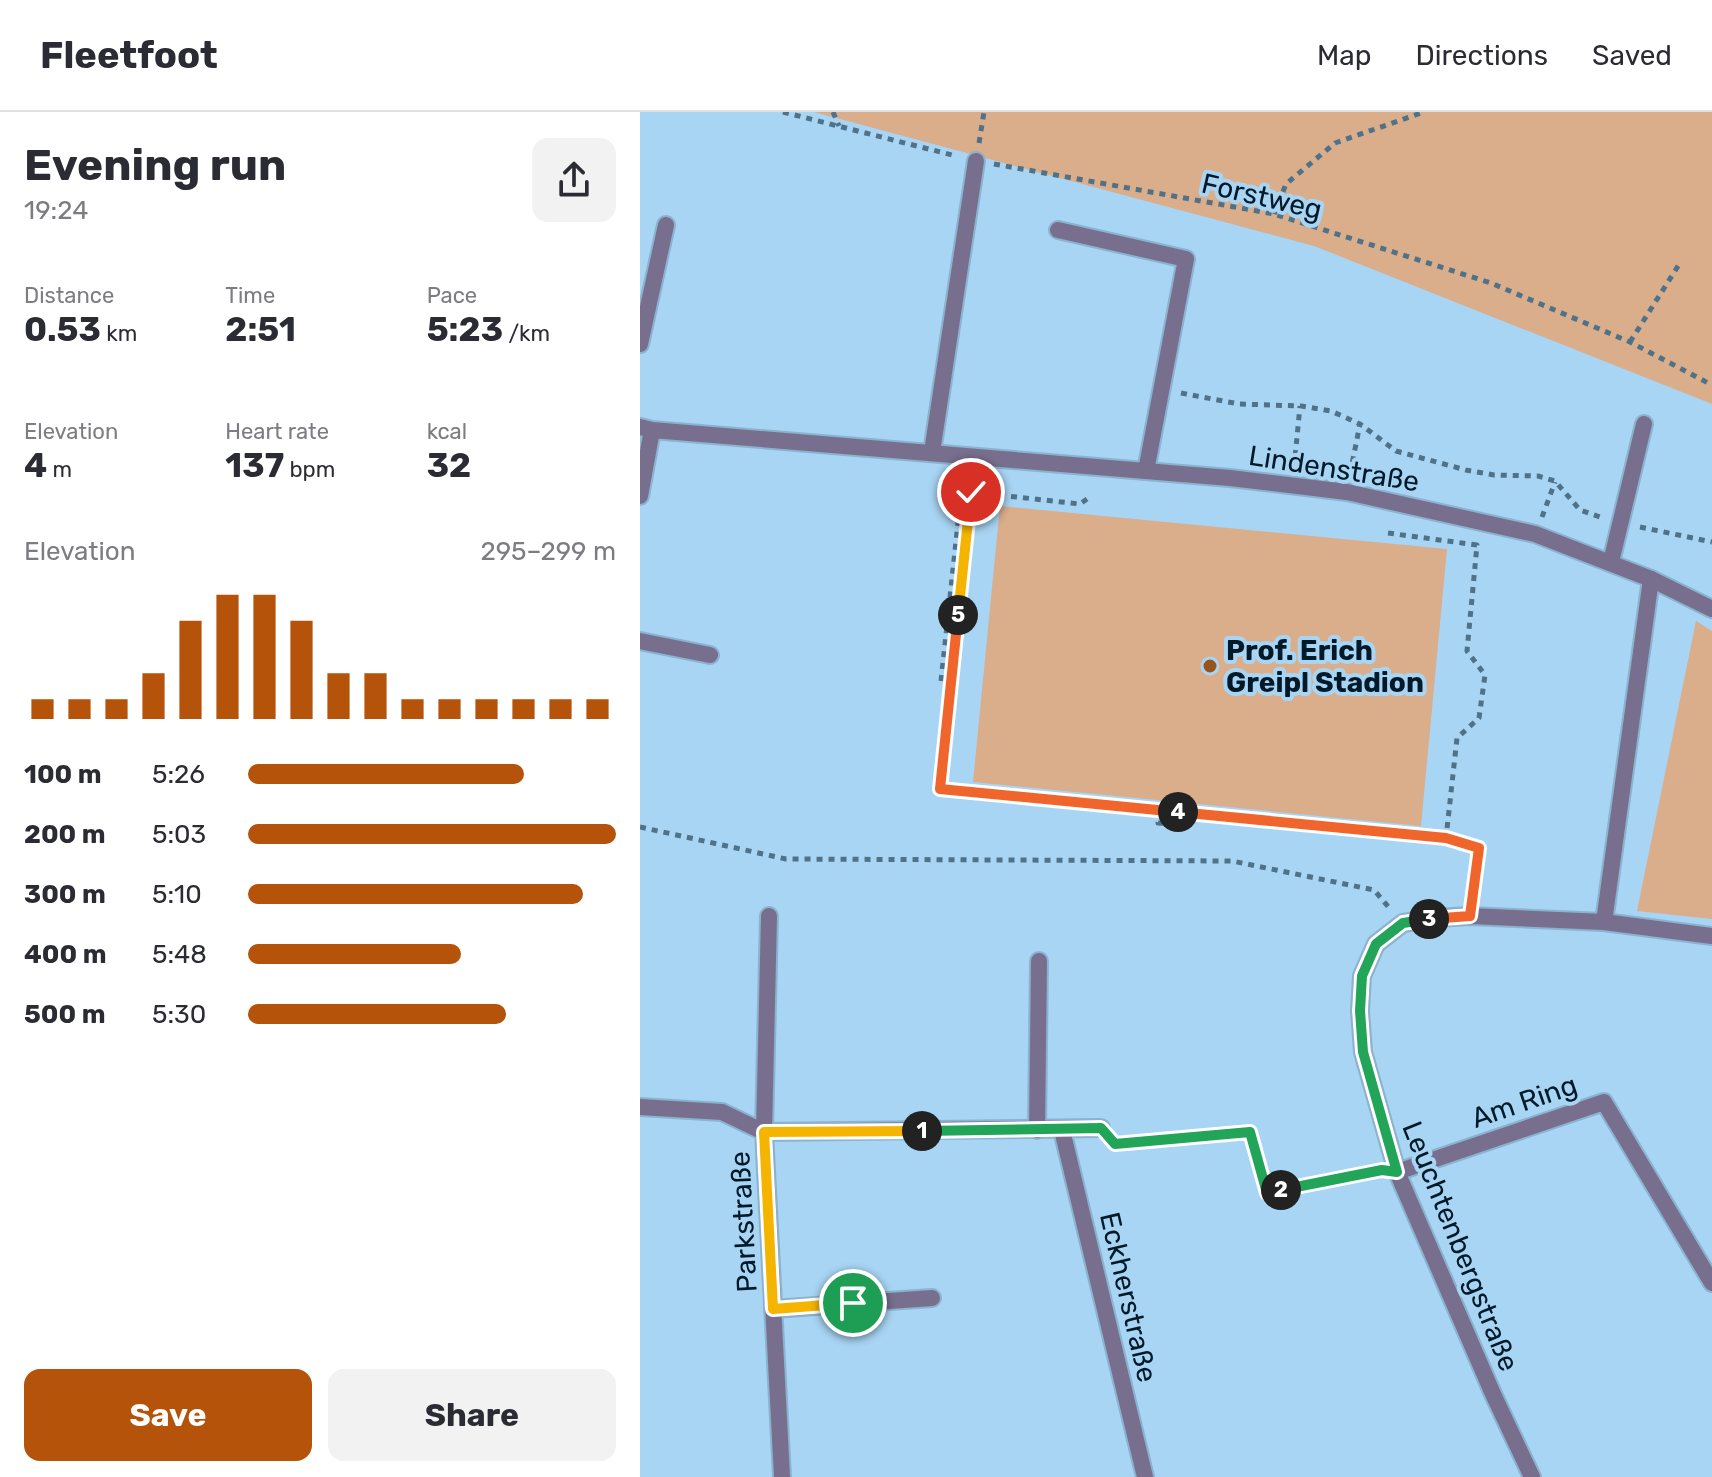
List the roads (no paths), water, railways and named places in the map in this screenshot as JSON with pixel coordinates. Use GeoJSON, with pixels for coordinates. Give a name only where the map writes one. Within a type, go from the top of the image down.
{"type":"FeatureCollection","features":[{"type":"Feature","properties":{"kind":"street"},"geometry":{"type":"LineString","coordinates":[[932,452],[976,161]]}},
{"type":"Feature","properties":{"kind":"street"},"geometry":{"type":"LineString","coordinates":[[640,344],[666,225]]}},
{"type":"Feature","properties":{"kind":"street"},"geometry":{"type":"LineString","coordinates":[[1058,230],[1186,259],[1146,471]]}},
{"type":"Feature","properties":{"kind":"street"},"geometry":{"type":"LineString","coordinates":[[1611,562],[1644,424]]}},
{"type":"Feature","properties":{"kind":"street","name":"Lindenstraße"},"geometry":{"type":"LineString","coordinates":[[640,496],[646,428],[1292,485],[1347,492],[1535,534],[1611,562],[1712,609]]}},
{"type":"Feature","properties":{"kind":"street"},"geometry":{"type":"LineString","coordinates":[[1651,579],[1604,922],[1712,936]]}},
{"type":"Feature","properties":{"kind":"street"},"geometry":{"type":"LineString","coordinates":[[640,641],[710,655]]}},
{"type":"Feature","properties":{"kind":"street","name":"Parkstraße"},"geometry":{"type":"LineString","coordinates":[[769,916],[764,1132],[782,1477]]}},
{"type":"Feature","properties":{"kind":"street","name":"Leuchtenbergstraße"},"geometry":{"type":"LineString","coordinates":[[1532,1477],[1397,1172],[1363,1052],[1360,1011],[1362,976],[1376,944],[1403,923],[1470,916],[1604,922]]}},
{"type":"Feature","properties":{"kind":"street"},"geometry":{"type":"LineString","coordinates":[[1037,1130],[1039,961]]}},
{"type":"Feature","properties":{"kind":"street","name":"Am Ring"},"geometry":{"type":"LineString","coordinates":[[1397,1172],[1604,1102],[1712,1283]]}},
{"type":"Feature","properties":{"kind":"street"},"geometry":{"type":"LineString","coordinates":[[640,1107],[722,1112],[764,1132],[1101,1128]]}},
{"type":"Feature","properties":{"kind":"street","name":"Eckherstraße"},"geometry":{"type":"LineString","coordinates":[[1062,1130],[1145,1477]]}},
{"type":"Feature","properties":{"kind":"street"},"geometry":{"type":"LineString","coordinates":[[773,1309],[932,1298]]}},
{"type":"Feature","properties":{"kind":"place","name":"Prof. Erich Greipl Stadion"},"geometry":{"type":"Point","coordinates":[1210,666]}}]}
